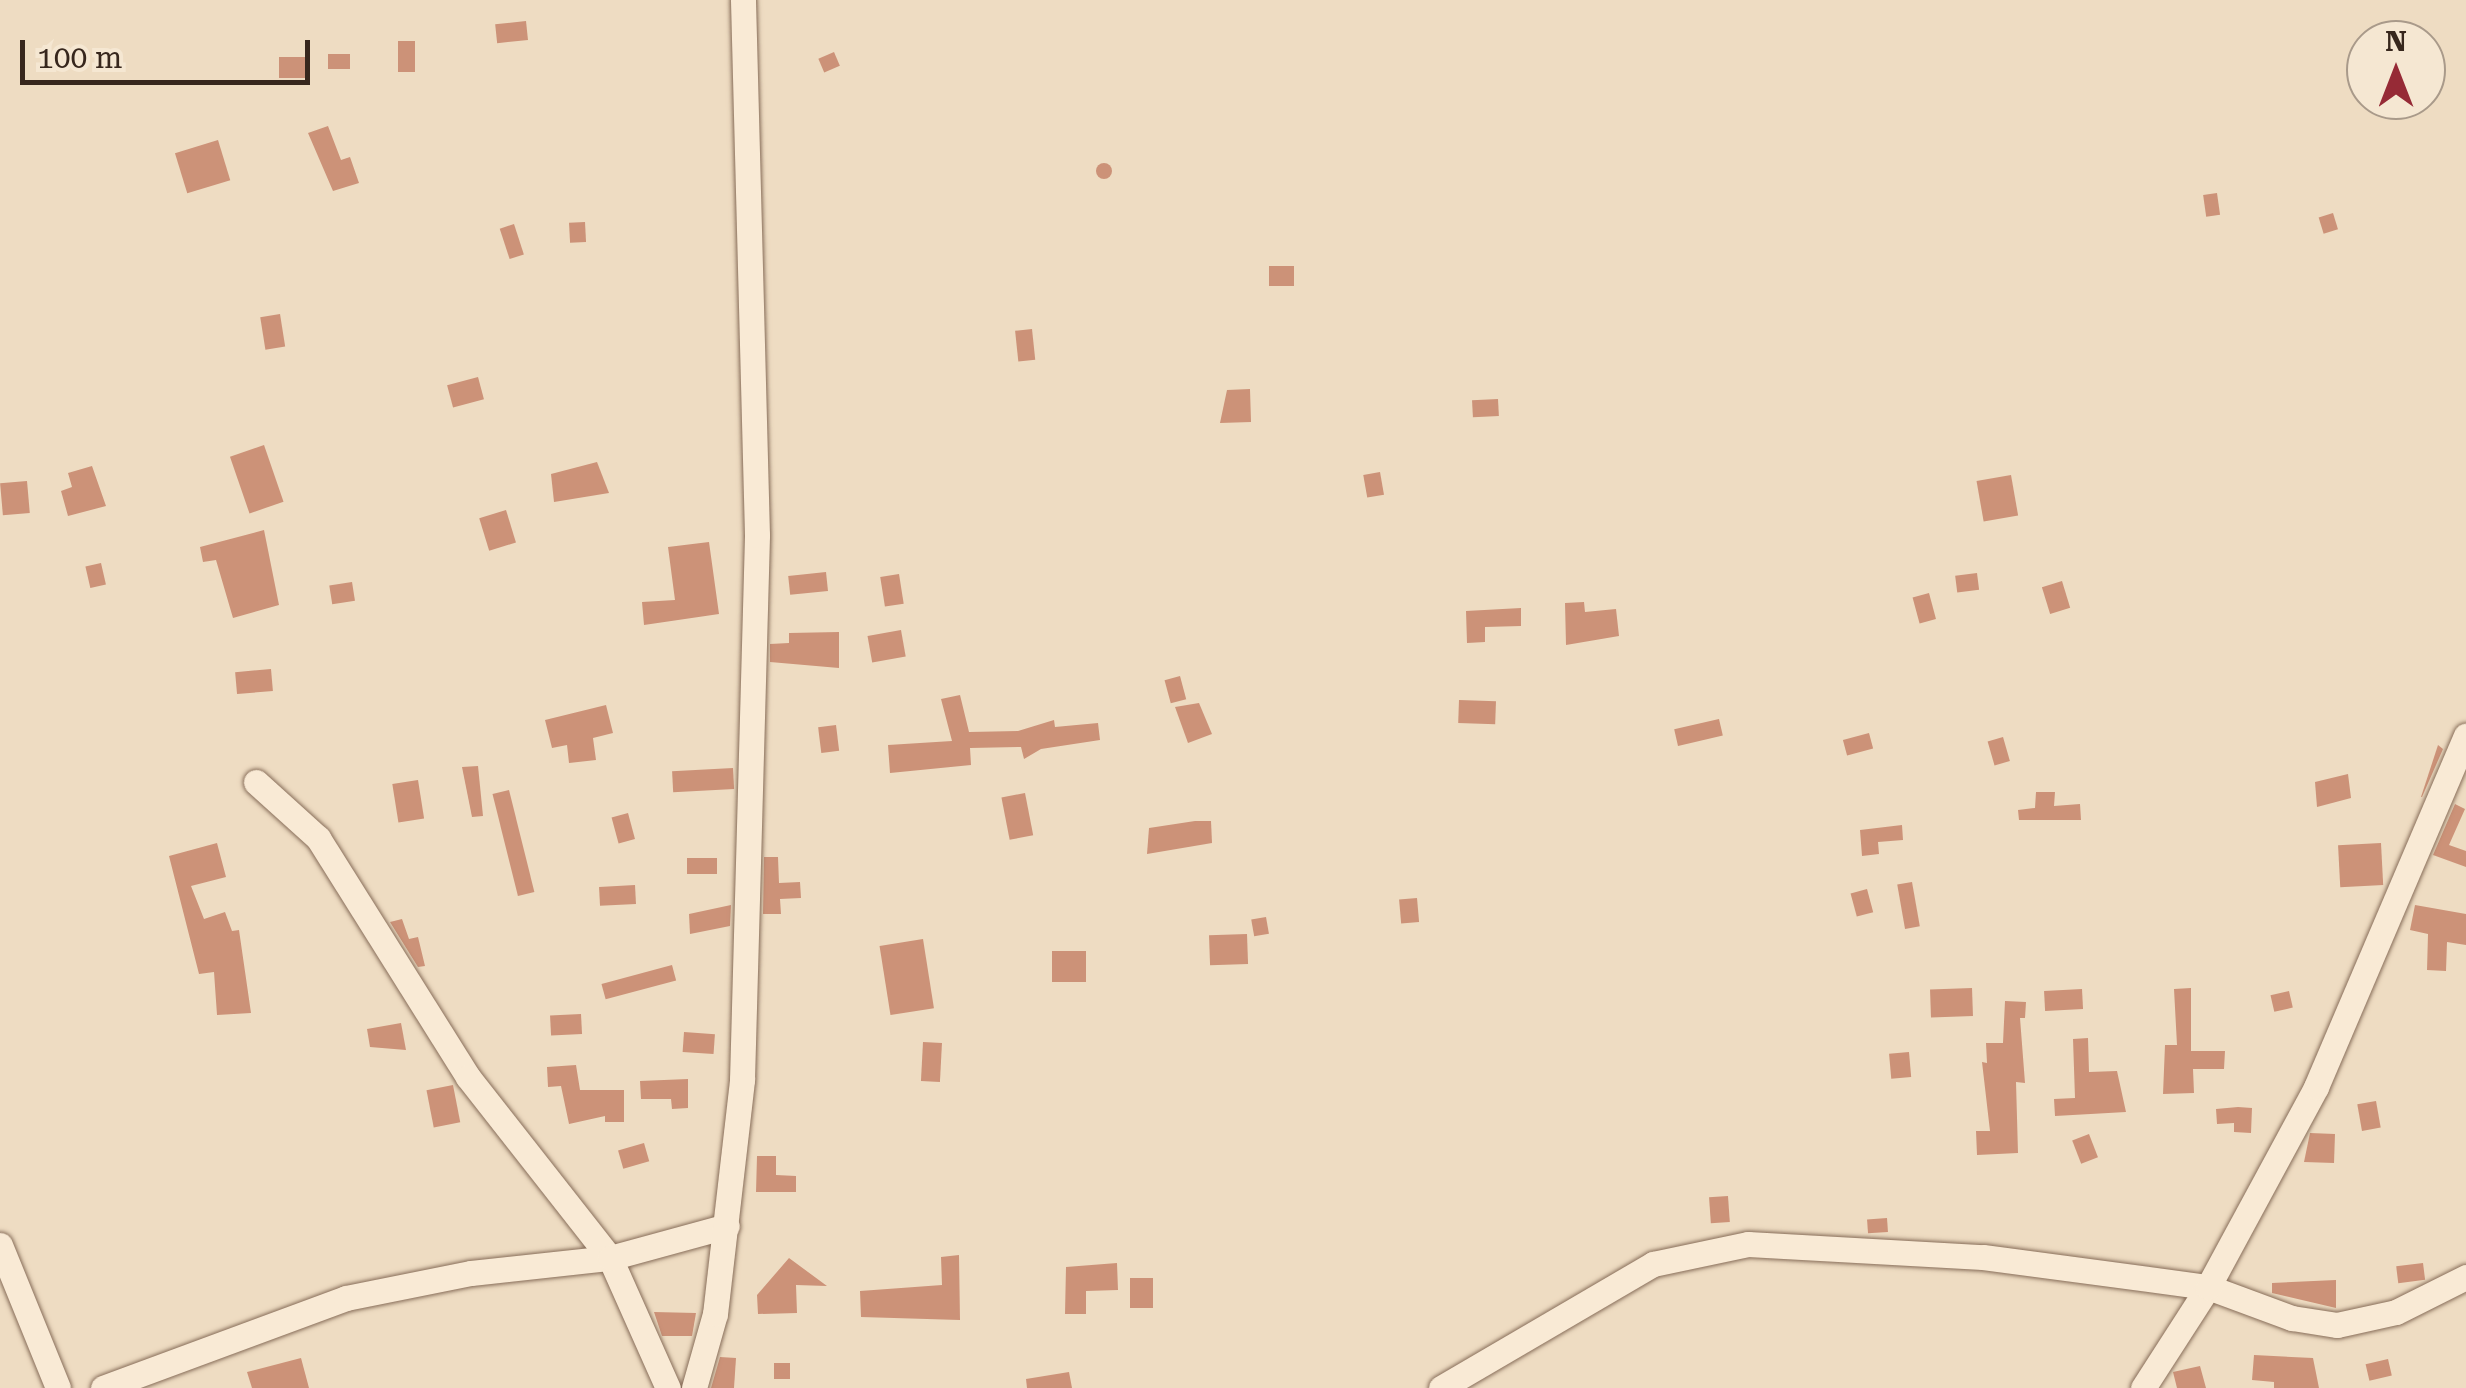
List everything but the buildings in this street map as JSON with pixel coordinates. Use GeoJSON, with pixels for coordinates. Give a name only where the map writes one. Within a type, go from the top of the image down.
{"type":"FeatureCollection","features":[{"type":"Feature","properties":{"kind":"street"},"geometry":{"type":"LineString","coordinates":[[694,1388],[714,1314],[742,1080],[757,535],[742,0]]}},
{"type":"Feature","properties":{"kind":"street"},"geometry":{"type":"LineString","coordinates":[[2143,1388],[2208,1287],[2316,1086],[2466,736]]}},
{"type":"Feature","properties":{"kind":"street"},"geometry":{"type":"LineString","coordinates":[[256,782],[318,838],[468,1077],[610,1258],[668,1388]]}},
{"type":"Feature","properties":{"kind":"street"},"geometry":{"type":"LineString","coordinates":[[103,1388],[346,1298],[471,1273],[610,1258],[726,1226]]}},
{"type":"Feature","properties":{"kind":"street"},"geometry":{"type":"LineString","coordinates":[[1441,1388],[1653,1264],[1748,1244],[1982,1257],[2208,1287],[2292,1318],[2338,1325],[2396,1312],[2466,1277]]}},
{"type":"Feature","properties":{"kind":"street"},"geometry":{"type":"LineString","coordinates":[[0,1245],[58,1388]]}}]}
